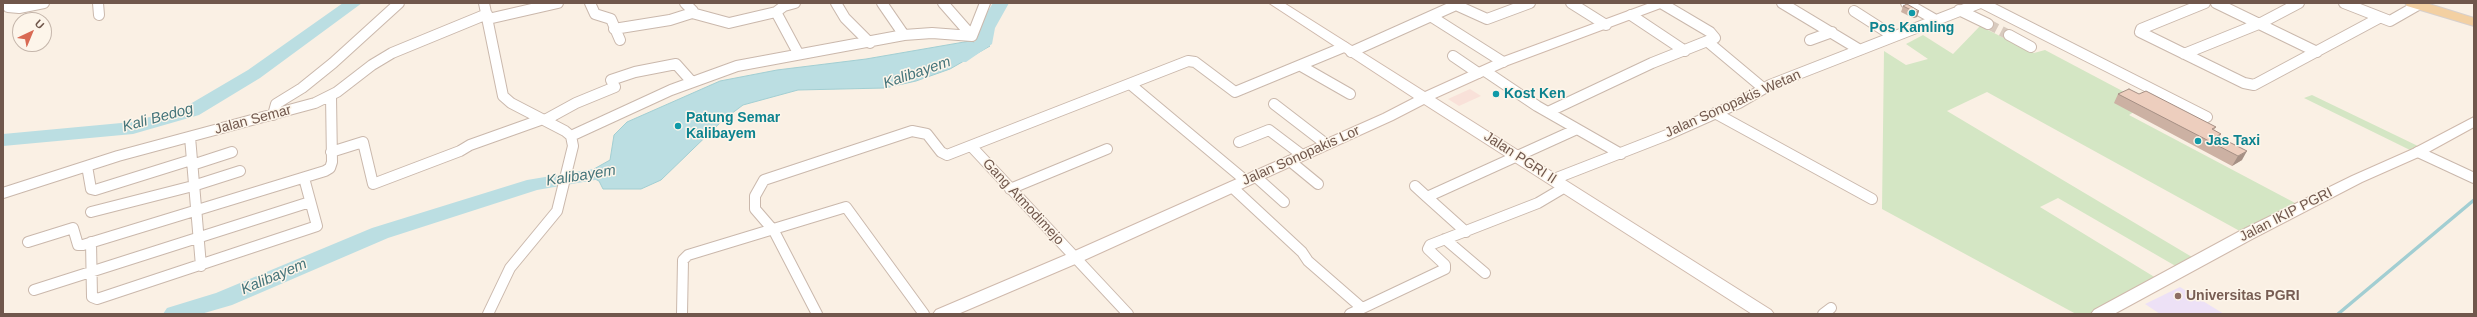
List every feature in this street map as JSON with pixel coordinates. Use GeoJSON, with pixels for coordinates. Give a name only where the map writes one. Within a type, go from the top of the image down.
{"type":"FeatureCollection","features":[{"type":"Feature","properties":{"kind":"main road"},"geometry":{"type":"LineString","coordinates":[[2419,4],[2474,18]]}},
{"type":"Feature","properties":{"kind":"main road"},"geometry":{"type":"LineString","coordinates":[[2419,4],[2474,22]]}},
{"type":"Feature","properties":{"kind":"street"},"geometry":{"type":"LineString","coordinates":[[6,3],[8,7],[19,8],[44,3]]}},
{"type":"Feature","properties":{"kind":"street"},"geometry":{"type":"LineString","coordinates":[[98,3],[99,15]]}},
{"type":"Feature","properties":{"kind":"street"},"geometry":{"type":"LineString","coordinates":[[273,115],[273,109],[276,104],[302,88],[333,63],[399,3]]}},
{"type":"Feature","properties":{"kind":"street"},"geometry":{"type":"LineString","coordinates":[[484,3],[488,16],[493,53],[503,96],[511,103],[544,119],[571,136],[573,146],[557,211],[510,268],[488,314]]}},
{"type":"Feature","properties":{"kind":"street","name":"Jalan Semar"},"geometry":{"type":"LineString","coordinates":[[3,193],[87,166],[273,115],[331,96],[372,65],[392,53],[488,16],[558,3]]}},
{"type":"Feature","properties":{"kind":"street"},"geometry":{"type":"LineString","coordinates":[[590,3],[595,14],[604,15],[611,19],[620,40]]}},
{"type":"Feature","properties":{"kind":"street"},"geometry":{"type":"LineString","coordinates":[[685,3],[693,10],[692,13]]}},
{"type":"Feature","properties":{"kind":"street"},"geometry":{"type":"LineString","coordinates":[[614,29],[670,20],[692,13],[729,23],[776,12],[783,4],[795,3]]}},
{"type":"Feature","properties":{"kind":"street"},"geometry":{"type":"LineString","coordinates":[[836,3],[844,18],[870,43]]}},
{"type":"Feature","properties":{"kind":"street"},"geometry":{"type":"LineString","coordinates":[[882,3],[904,34]]}},
{"type":"Feature","properties":{"kind":"street"},"geometry":{"type":"LineString","coordinates":[[943,3],[972,36]]}},
{"type":"Feature","properties":{"kind":"street"},"geometry":{"type":"LineString","coordinates":[[972,36],[985,3]]}},
{"type":"Feature","properties":{"kind":"street","name":"Jalan PGRI II"},"geometry":{"type":"LineString","coordinates":[[1275,3],[1426,97],[1765,314]]}},
{"type":"Feature","properties":{"kind":"street"},"geometry":{"type":"LineString","coordinates":[[817,314],[774,231],[763,220],[754,204],[756,192],[764,180],[912,131],[928,134],[944,154],[970,146],[1191,61],[1235,92],[1432,16],[1456,5],[1489,18],[1530,3]]}},
{"type":"Feature","properties":{"kind":"street"},"geometry":{"type":"LineString","coordinates":[[1571,3],[1606,25]]}},
{"type":"Feature","properties":{"kind":"street"},"geometry":{"type":"LineString","coordinates":[[1661,3],[1710,32],[1711,40],[1763,88]]}},
{"type":"Feature","properties":{"kind":"street","name":"Jalan Sonopakis Lor"},"geometry":{"type":"LineString","coordinates":[[942,314],[1074,258],[1388,117],[1426,97],[1503,62],[1606,25],[1661,3]]}},
{"type":"Feature","properties":{"kind":"street"},"geometry":{"type":"LineString","coordinates":[[1782,3],[1860,50]]}},
{"type":"Feature","properties":{"kind":"street"},"geometry":{"type":"LineString","coordinates":[[1906,3],[1934,19]]}},
{"type":"Feature","properties":{"kind":"street"},"geometry":{"type":"LineString","coordinates":[[1978,3],[2207,117]]}},
{"type":"Feature","properties":{"kind":"street","name":"Jalan Sonopakis Wetan"},"geometry":{"type":"LineString","coordinates":[[1362,308],[1445,269],[1445,265],[1428,247],[1538,203],[1559,183],[1715,113],[1763,88],[1934,19],[1978,3]]}},
{"type":"Feature","properties":{"kind":"street"},"geometry":{"type":"LineString","coordinates":[[2206,3],[2140,30],[2244,84],[2254,85],[2379,18]]}},
{"type":"Feature","properties":{"kind":"street"},"geometry":{"type":"LineString","coordinates":[[2216,3],[2261,22],[2317,52]]}},
{"type":"Feature","properties":{"kind":"street"},"geometry":{"type":"LineString","coordinates":[[2184,54],[2261,22],[2299,3]]}},
{"type":"Feature","properties":{"kind":"street"},"geometry":{"type":"LineString","coordinates":[[2344,3],[2379,18],[2394,20],[2419,4]]}},
{"type":"Feature","properties":{"kind":"street"},"geometry":{"type":"LineString","coordinates":[[1959,10],[1988,24]]}},
{"type":"Feature","properties":{"kind":"street"},"geometry":{"type":"LineString","coordinates":[[1854,11],[1893,36]]}},
{"type":"Feature","properties":{"kind":"street"},"geometry":{"type":"LineString","coordinates":[[776,12],[798,53]]}},
{"type":"Feature","properties":{"kind":"street"},"geometry":{"type":"LineString","coordinates":[[1632,15],[1685,51]]}},
{"type":"Feature","properties":{"kind":"street"},"geometry":{"type":"LineString","coordinates":[[1432,16],[1503,62]]}},
{"type":"Feature","properties":{"kind":"street"},"geometry":{"type":"LineString","coordinates":[[1810,40],[1832,32]]}},
{"type":"Feature","properties":{"kind":"street"},"geometry":{"type":"LineString","coordinates":[[571,136],[692,82],[737,66],[798,53],[870,43],[904,34],[932,33],[972,36]]}},
{"type":"Feature","properties":{"kind":"street"},"geometry":{"type":"LineString","coordinates":[[2009,35],[2031,47]]}},
{"type":"Feature","properties":{"kind":"street"},"geometry":{"type":"LineString","coordinates":[[1548,112],[1652,63],[1711,40]]}},
{"type":"Feature","properties":{"kind":"street"},"geometry":{"type":"LineString","coordinates":[[1453,56],[1621,154]]}},
{"type":"Feature","properties":{"kind":"street"},"geometry":{"type":"LineString","coordinates":[[331,152],[363,142],[373,184],[460,151],[470,145],[544,119],[576,103],[615,87],[611,80],[635,72],[676,64],[692,82]]}},
{"type":"Feature","properties":{"kind":"street"},"geometry":{"type":"LineString","coordinates":[[1301,66],[1350,94]]}},
{"type":"Feature","properties":{"kind":"street"},"geometry":{"type":"LineString","coordinates":[[1130,84],[1244,181],[1308,261],[1362,308],[1350,314]]}},
{"type":"Feature","properties":{"kind":"street"},"geometry":{"type":"LineString","coordinates":[[28,242],[73,228],[78,245],[91,242],[304,178],[330,168],[331,96]]}},
{"type":"Feature","properties":{"kind":"street"},"geometry":{"type":"LineString","coordinates":[[1274,104],[1326,144]]}},
{"type":"Feature","properties":{"kind":"street"},"geometry":{"type":"LineString","coordinates":[[1715,113],[1872,199]]}},
{"type":"Feature","properties":{"kind":"street","name":"Jalan IKIP PGRI"},"geometry":{"type":"LineString","coordinates":[[2100,314],[2291,212],[2418,152],[2474,121]]}},
{"type":"Feature","properties":{"kind":"street"},"geometry":{"type":"LineString","coordinates":[[1427,197],[1577,129]]}},
{"type":"Feature","properties":{"kind":"street"},"geometry":{"type":"LineString","coordinates":[[1239,142],[1269,130],[1318,184]]}},
{"type":"Feature","properties":{"kind":"street"},"geometry":{"type":"LineString","coordinates":[[190,137],[195,210],[201,266]]}},
{"type":"Feature","properties":{"kind":"street","name":"Gang Atmodimejo"},"geometry":{"type":"LineString","coordinates":[[970,146],[1128,314]]}},
{"type":"Feature","properties":{"kind":"street"},"geometry":{"type":"LineString","coordinates":[[1010,189],[1107,149]]}},
{"type":"Feature","properties":{"kind":"street"},"geometry":{"type":"LineString","coordinates":[[87,166],[91,189],[96,190],[191,162],[232,152]]}},
{"type":"Feature","properties":{"kind":"street"},"geometry":{"type":"LineString","coordinates":[[2418,152],[2474,178]]}},
{"type":"Feature","properties":{"kind":"street"},"geometry":{"type":"LineString","coordinates":[[91,212],[193,186],[240,171]]}},
{"type":"Feature","properties":{"kind":"street"},"geometry":{"type":"LineString","coordinates":[[91,242],[90,272],[92,297],[97,299],[201,266],[317,226],[304,178]]}},
{"type":"Feature","properties":{"kind":"street"},"geometry":{"type":"LineString","coordinates":[[1244,181],[1284,202]]}},
{"type":"Feature","properties":{"kind":"street"},"geometry":{"type":"LineString","coordinates":[[1415,186],[1466,232]]}},
{"type":"Feature","properties":{"kind":"street"},"geometry":{"type":"LineString","coordinates":[[34,290],[310,202]]}},
{"type":"Feature","properties":{"kind":"street"},"geometry":{"type":"LineString","coordinates":[[682,314],[684,257],[715,246],[774,231],[841,208],[848,208],[924,314]]}},
{"type":"Feature","properties":{"kind":"street"},"geometry":{"type":"LineString","coordinates":[[1445,239],[1485,273]]}},
{"type":"Feature","properties":{"kind":"shaded area"},"geometry":{"type":"Polygon","coordinates":[[[1470,89],[1481,96],[1459,106],[1448,99],[1470,89]]]}},
{"type":"Feature","properties":{"kind":"shaded area","name":"Universitas PGRI"},"geometry":{"type":"Polygon","coordinates":[[[2180,287],[2224,314],[2160,314],[2145,304],[2180,287]]]}},
{"type":"Feature","properties":{"kind":"green space"},"geometry":{"type":"Polygon","coordinates":[[[1980,26],[2034,53],[2045,50],[2147,104],[2129,115],[2297,204],[2247,235],[1987,92],[1947,111],[2197,260],[2179,268],[2058,198],[2040,207],[2161,281],[2091,314],[2076,314],[1882,209],[1884,51],[1906,65],[1928,59],[1906,44],[1923,35],[1953,54],[1980,26]]]}},
{"type":"Feature","properties":{"kind":"green space"},"geometry":{"type":"Polygon","coordinates":[[[2312,95],[2420,147],[2412,151],[2304,98],[2312,95]]]}},
{"type":"Feature","properties":{"kind":"water"},"geometry":{"type":"Polygon","coordinates":[[[970,41],[990,46],[950,69],[916,81],[885,88],[798,90],[743,105],[723,120],[661,180],[641,189],[603,189],[599,181],[591,177],[594,169],[610,160],[614,135],[627,122],[720,81],[777,70],[866,59],[970,41]]]}},
{"type":"Feature","properties":{"kind":"building"},"geometry":{"type":"Polygon","coordinates":[[[1907,4],[1919,11],[1915,12],[1903,6],[1907,4]]]}},
{"type":"Feature","properties":{"kind":"building"},"geometry":{"type":"Polygon","coordinates":[[[2129,89],[2139,94],[2146,91],[2216,127],[2212,129],[2221,134],[2217,136],[2247,151],[2238,156],[2118,94],[2129,89]]]}},
{"type":"Feature","properties":{"kind":"waterway","name":"Kali Bedog"},"geometry":{"type":"LineString","coordinates":[[3,140],[133,128],[192,111],[254,74],[354,3]]}},
{"type":"Feature","properties":{"kind":"waterway","name":"Kalibayem"},"geometry":{"type":"LineString","coordinates":[[960,58],[983,44],[986,28],[1001,3]]}},
{"type":"Feature","properties":{"kind":"waterway","name":"Kalibayem"},"geometry":{"type":"LineString","coordinates":[[175,314],[224,299],[380,233],[534,184],[617,171]]}},
{"type":"Feature","properties":{"kind":"waterway"},"geometry":{"type":"LineString","coordinates":[[2338,314],[2474,200]]}},
{"type":"Feature","properties":{"kind":"tunnel"},"geometry":{"type":"LineString","coordinates":[[1988,24],[2009,35]]}},
{"type":"Feature","properties":{"kind":"place","name":"Pos Kamling"},"geometry":{"type":"Point","coordinates":[1912,13]}},
{"type":"Feature","properties":{"kind":"place","name":"Kost Ken"},"geometry":{"type":"Point","coordinates":[1496,94]}},
{"type":"Feature","properties":{"kind":"place","name":"Patung Semar Kalibayem"},"geometry":{"type":"Point","coordinates":[678,126]}},
{"type":"Feature","properties":{"kind":"place","name":"Jas Taxi"},"geometry":{"type":"Point","coordinates":[2198,141]}},
{"type":"Feature","properties":{"kind":"place","name":"Universitas PGRI"},"geometry":{"type":"Point","coordinates":[2178,296]}}]}
